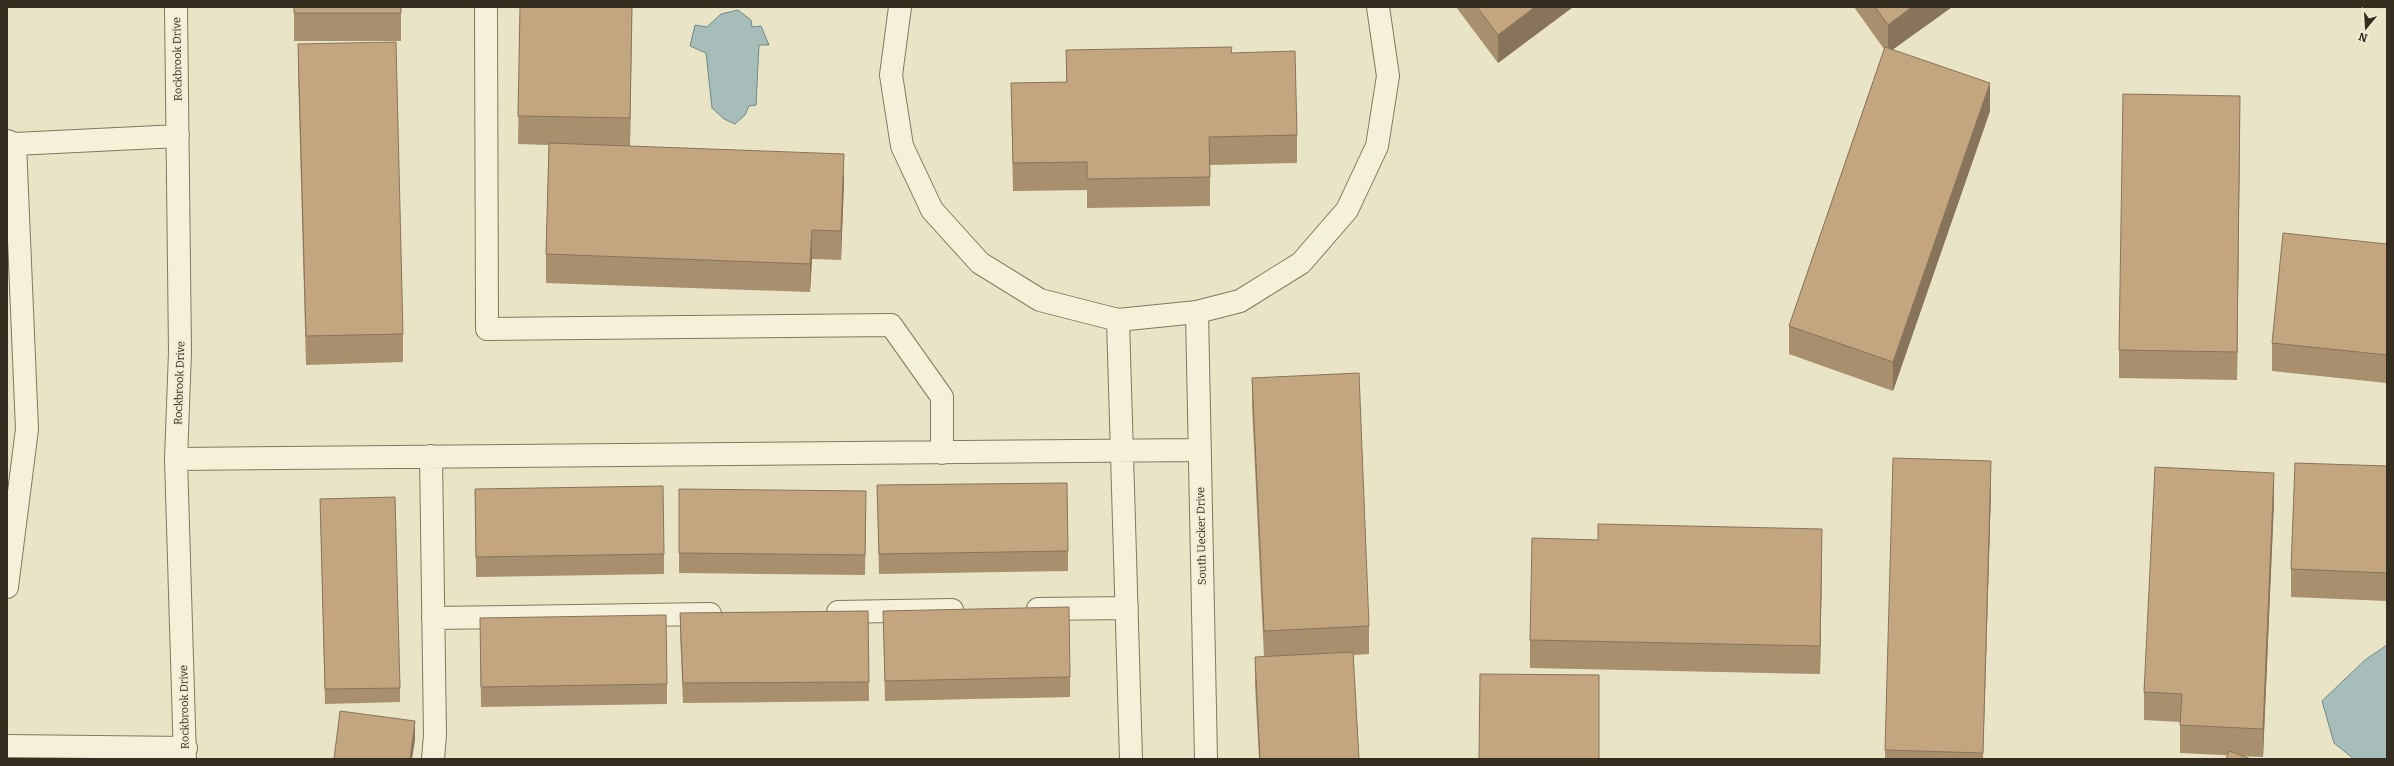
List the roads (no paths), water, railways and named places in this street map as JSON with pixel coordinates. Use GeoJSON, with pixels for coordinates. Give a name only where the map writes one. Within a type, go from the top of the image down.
{"type":"FeatureCollection","features":[{"type":"Feature","properties":{"kind":"street","name":"Rockbrook Drive"},"geometry":{"type":"LineString","coordinates":[[176,7],[180,352],[176,459],[185,753]]}},
{"type":"Feature","properties":{"kind":"street"},"geometry":{"type":"LineString","coordinates":[[486,7],[487,329],[891,325],[942,397],[942,453]]}},
{"type":"Feature","properties":{"kind":"street"},"geometry":{"type":"LineString","coordinates":[[900,7],[891,75],[902,146],[932,210],[980,263],[1040,300],[1118,320],[1197,312],[1240,301],[1301,263],[1347,210],[1377,146],[1388,76],[1378,7]]}},
{"type":"Feature","properties":{"kind":"street"},"geometry":{"type":"LineString","coordinates":[[7,586],[27,429],[11,142],[178,136]]}},
{"type":"Feature","properties":{"kind":"street","name":"South Uecker Drive"},"geometry":{"type":"LineString","coordinates":[[1197,312],[1206,759]]}},
{"type":"Feature","properties":{"kind":"street"},"geometry":{"type":"LineString","coordinates":[[1118,320],[1131,759]]}},
{"type":"Feature","properties":{"kind":"street"},"geometry":{"type":"LineString","coordinates":[[176,459],[1200,450]]}},
{"type":"Feature","properties":{"kind":"street"},"geometry":{"type":"LineString","coordinates":[[431,456],[435,735],[432,759]]}},
{"type":"Feature","properties":{"kind":"street"},"geometry":{"type":"LineString","coordinates":[[1015,609],[1127,608]]}},
{"type":"Feature","properties":{"kind":"street"},"geometry":{"type":"LineString","coordinates":[[816,612],[975,610]]}},
{"type":"Feature","properties":{"kind":"street"},"geometry":{"type":"LineString","coordinates":[[433,618],[728,614]]}},
{"type":"Feature","properties":{"kind":"street"},"geometry":{"type":"LineString","coordinates":[[7,746],[185,753]]}},
{"type":"Feature","properties":{"kind":"water"},"geometry":{"type":"Polygon","coordinates":[[[738,10],[751,20],[752,27],[761,26],[769,45],[759,45],[756,105],[749,106],[745,115],[735,124],[724,119],[712,108],[706,53],[690,46],[695,25],[707,27],[721,14],[738,10]]]}},
{"type":"Feature","properties":{"kind":"water"},"geometry":{"type":"Polygon","coordinates":[[[2387,645],[2387,759],[2354,759],[2334,743],[2322,701],[2365,660],[2387,645]]]}}]}
